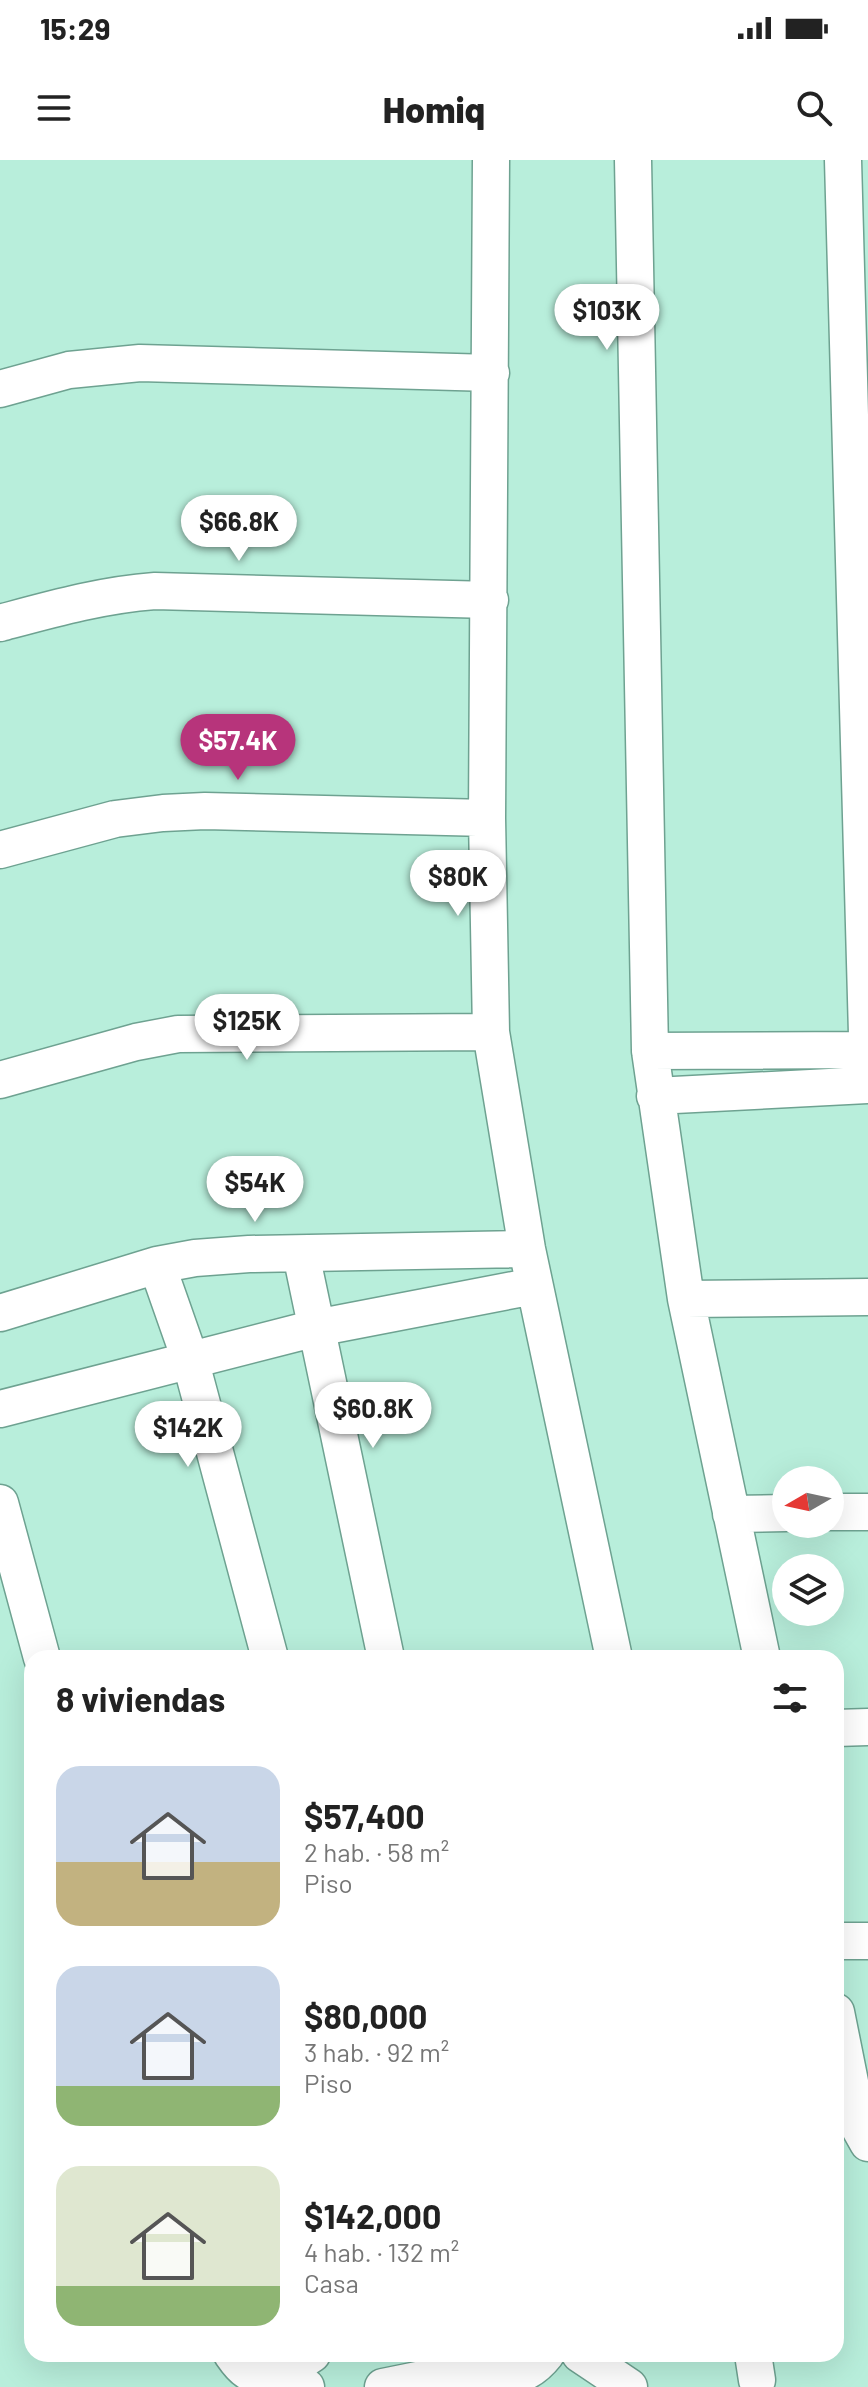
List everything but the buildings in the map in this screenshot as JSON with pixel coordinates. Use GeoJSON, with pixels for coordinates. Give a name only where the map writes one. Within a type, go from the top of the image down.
{"type":"FeatureCollection","features":[{"type":"Feature","properties":{"kind":"street"},"geometry":{"type":"LineString","coordinates":[[491,160],[487,818],[491,1032],[534,1286],[612,1650]]}},
{"type":"Feature","properties":{"kind":"street"},"geometry":{"type":"LineString","coordinates":[[633,160],[650,1051],[686,1299],[760,1650]]}},
{"type":"Feature","properties":{"kind":"street"},"geometry":{"type":"LineString","coordinates":[[650,1051],[867,1057],[863,716],[843,160]]}},
{"type":"Feature","properties":{"kind":"street"},"geometry":{"type":"LineString","coordinates":[[0,389],[69,370],[140,363],[491,373]]}},
{"type":"Feature","properties":{"kind":"street"},"geometry":{"type":"LineString","coordinates":[[0,623],[92,599],[155,591],[490,600]]}},
{"type":"Feature","properties":{"kind":"street"},"geometry":{"type":"LineString","coordinates":[[0,850],[115,819],[163,813],[205,811],[487,818]]}},
{"type":"Feature","properties":{"kind":"street"},"geometry":{"type":"LineString","coordinates":[[0,1080],[136,1042],[178,1034],[219,1031],[491,1032]]}},
{"type":"Feature","properties":{"kind":"street"},"geometry":{"type":"LineString","coordinates":[[655,1096],[868,1085]]}},
{"type":"Feature","properties":{"kind":"street"},"geometry":{"type":"LineString","coordinates":[[0,1313],[157,1265],[195,1258],[249,1254],[527,1249]]}},
{"type":"Feature","properties":{"kind":"street"},"geometry":{"type":"LineString","coordinates":[[301,1254],[384,1650]]}},
{"type":"Feature","properties":{"kind":"street"},"geometry":{"type":"LineString","coordinates":[[157,1265],[190,1359],[268,1650]]}},
{"type":"Feature","properties":{"kind":"street"},"geometry":{"type":"LineString","coordinates":[[0,1409],[316,1328],[534,1286]]}},
{"type":"Feature","properties":{"kind":"street"},"geometry":{"type":"LineString","coordinates":[[686,1299],[868,1297]]}},
{"type":"Feature","properties":{"kind":"street"},"geometry":{"type":"LineString","coordinates":[[0,1503],[40,1650]]}},
{"type":"Feature","properties":{"kind":"street"},"geometry":{"type":"LineString","coordinates":[[844,1512],[868,1512]]}},
{"type":"Feature","properties":{"kind":"street"},"geometry":{"type":"LineString","coordinates":[[731,1514],[772,1513]]}},
{"type":"Feature","properties":{"kind":"street"},"geometry":{"type":"LineString","coordinates":[[844,1728],[868,1727]]}},
{"type":"Feature","properties":{"kind":"street"},"geometry":{"type":"LineString","coordinates":[[844,1941],[868,1941]]}},
{"type":"Feature","properties":{"kind":"street"},"geometry":{"type":"LineString","coordinates":[[844,2052],[859,2127],[868,2143]]}},
{"type":"Feature","properties":{"kind":"street"},"geometry":{"type":"LineString","coordinates":[[237,2362],[242,2369],[260,2376],[293,2381],[306,2362]]}},
{"type":"Feature","properties":{"kind":"street"},"geometry":{"type":"LineString","coordinates":[[383,2387],[462,2362]]}},
{"type":"Feature","properties":{"kind":"street"},"geometry":{"type":"LineString","coordinates":[[466,2362],[486,2375],[526,2381],[530,2370],[538,2362]]}},
{"type":"Feature","properties":{"kind":"street"},"geometry":{"type":"LineString","coordinates":[[592,2362],[629,2387]]}}]}
